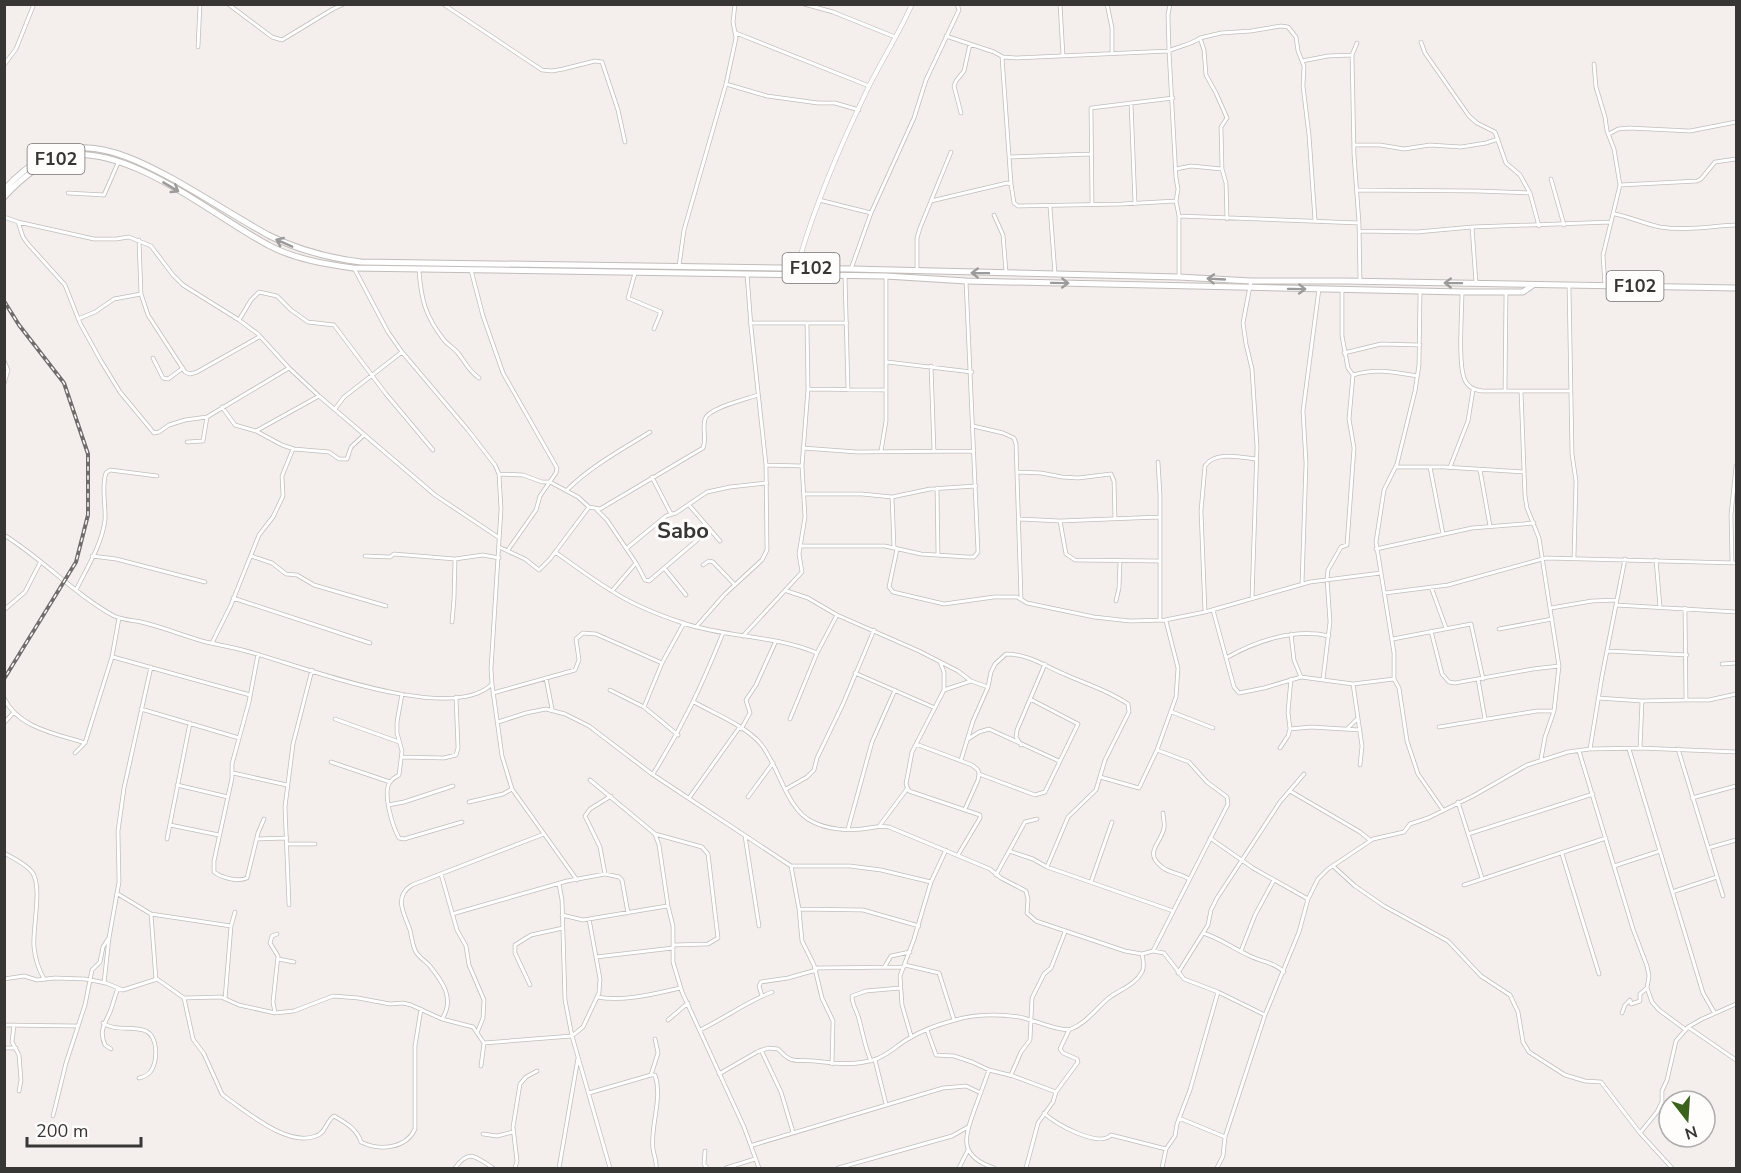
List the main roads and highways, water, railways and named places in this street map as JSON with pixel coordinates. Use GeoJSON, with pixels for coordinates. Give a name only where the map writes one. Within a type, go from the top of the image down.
{"type":"FeatureCollection","features":[{"type":"Feature","properties":{"kind":"main road","name":"F102"},"geometry":{"type":"LineString","coordinates":[[4,190],[30,166],[53,153],[80,147],[115,151],[148,166],[268,236],[302,250],[361,262],[851,269],[1179,277],[1342,290],[1523,292],[1533,285]]}},
{"type":"Feature","properties":{"kind":"main road"},"geometry":{"type":"LineString","coordinates":[[115,151],[115,160]]}},
{"type":"Feature","properties":{"kind":"main road","name":"F102"},"geometry":{"type":"LineString","coordinates":[[4,197],[30,172],[56,159],[70,155],[90,154],[115,160],[162,182],[272,247],[318,262],[353,268],[886,276],[966,281],[1250,284],[1476,283],[1737,288]]}},
{"type":"Feature","properties":{"kind":"railway"},"geometry":{"type":"LineString","coordinates":[[4,301],[19,325],[64,383],[88,454],[88,515],[76,562],[4,679]]}},
{"type":"Feature","properties":{"kind":"district","name":"Sabo"},"geometry":{"type":"Point","coordinates":[683,530]}}]}
